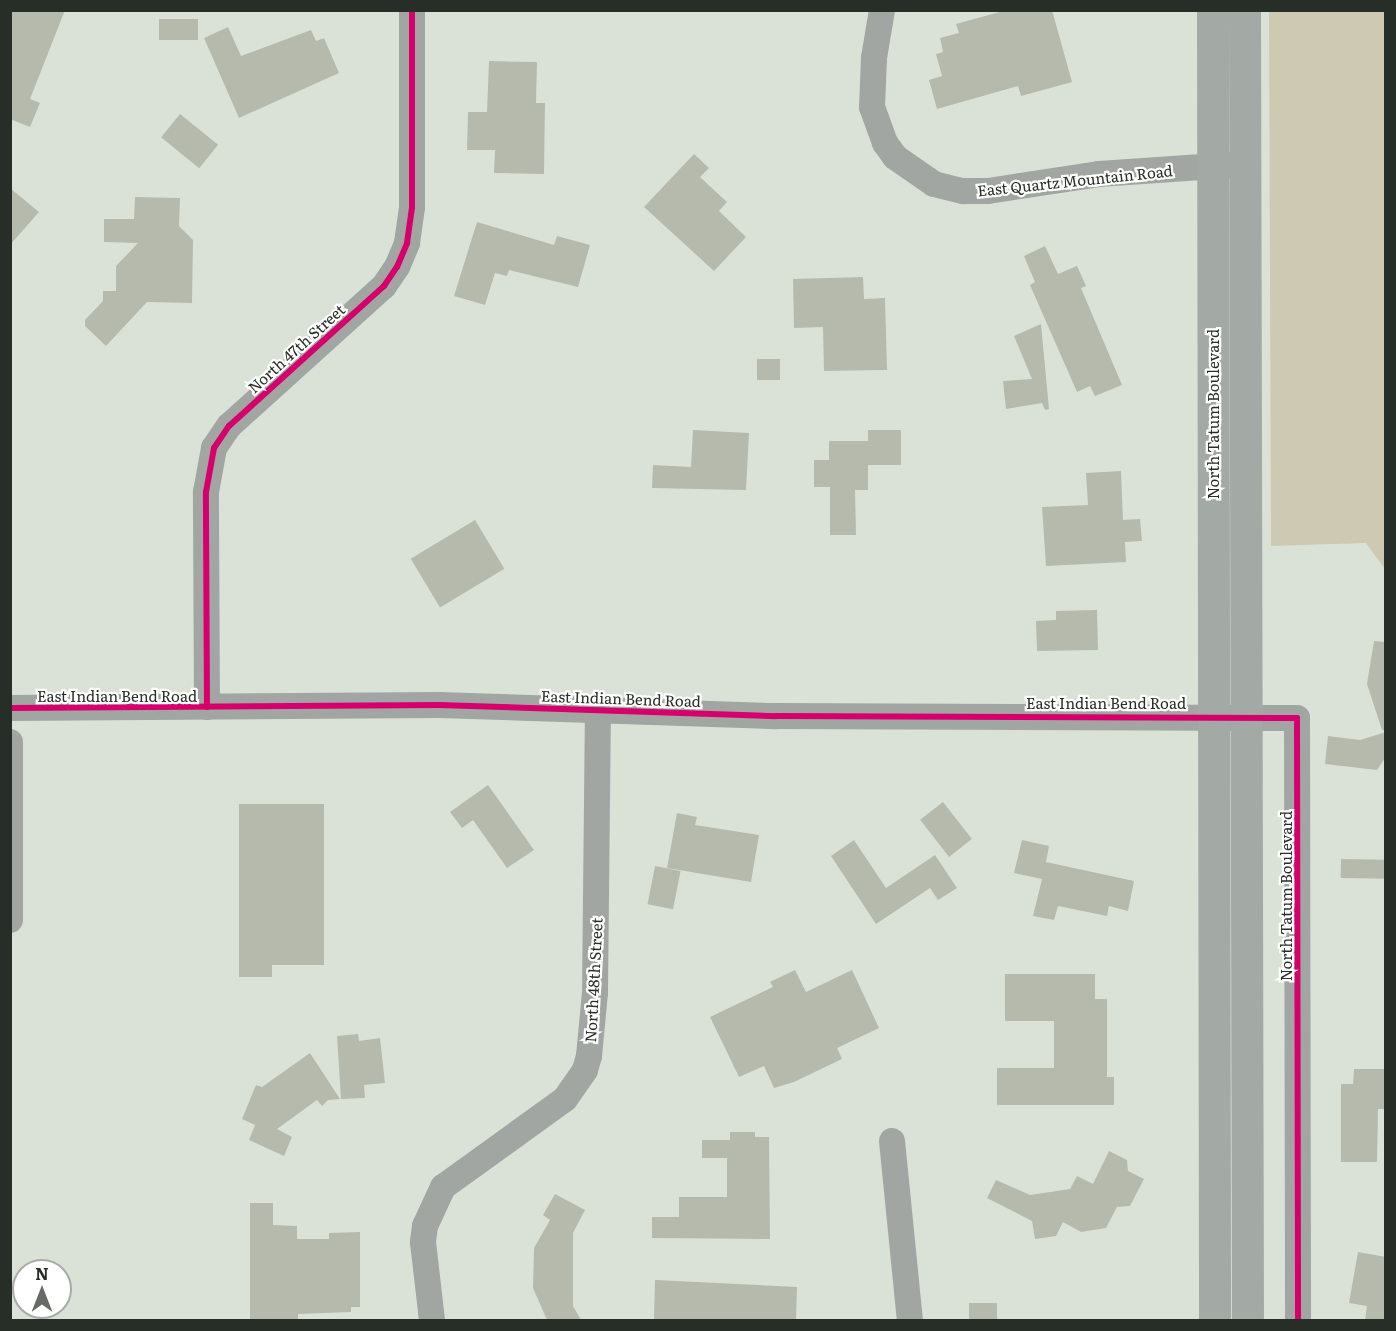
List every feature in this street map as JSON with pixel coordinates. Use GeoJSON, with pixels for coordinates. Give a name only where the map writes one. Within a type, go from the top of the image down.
{"type":"FeatureCollection","features":[{"type":"Feature","properties":{"kind":"main road","name":"North Tatum Boulevard"},"geometry":{"type":"LineString","coordinates":[[1213,10],[1213,166],[1248,1320]]}},
{"type":"Feature","properties":{"kind":"main road","name":"North Tatum Boulevard"},"geometry":{"type":"LineString","coordinates":[[1215,1320],[1246,164],[1245,10]]}},
{"type":"Feature","properties":{"kind":"street","name":"North 47th Street"},"geometry":{"type":"LineString","coordinates":[[207,707],[206,492],[214,448],[229,426],[384,286],[397,267],[407,243],[412,207],[412,10]]}},
{"type":"Feature","properties":{"kind":"street","name":"East Quartz Mountain Road"},"geometry":{"type":"LineString","coordinates":[[882,10],[872,82],[872,107],[885,143],[912,172],[934,184],[963,191],[988,191],[1099,174],[1246,164]]}},
{"type":"Feature","properties":{"kind":"street","name":"East Indian Bend Road"},"geometry":{"type":"LineString","coordinates":[[10,708],[439,705],[776,716],[1230,716]]}},
{"type":"Feature","properties":{"kind":"street","name":"North 48th Street"},"geometry":{"type":"LineString","coordinates":[[432,1320],[423,1242],[425,1226],[443,1187],[552,1110],[576,1085],[589,1056],[596,981],[598,709]]}},
{"type":"Feature","properties":{"kind":"street","name":"North Tatum Boulevard"},"geometry":{"type":"LineString","coordinates":[[1230,716],[1297,718],[1298,1320]]}},
{"type":"Feature","properties":{"kind":"street"},"geometry":{"type":"LineString","coordinates":[[10,742],[10,920]]}},
{"type":"Feature","properties":{"kind":"street"},"geometry":{"type":"LineString","coordinates":[[892,1141],[910,1320]]}},
{"type":"Feature","properties":{"kind":"shaded area"},"geometry":{"type":"Polygon","coordinates":[[[1269,11],[1385,11],[1385,569],[1366,543],[1271,546],[1269,11]]]}},
{"type":"Feature","properties":{"kind":"building"},"geometry":{"type":"Polygon","coordinates":[[[10,10],[65,10],[30,99],[40,103],[30,127],[10,119],[10,10]]]}},
{"type":"Feature","properties":{"kind":"building"},"geometry":{"type":"Polygon","coordinates":[[[1007,10],[1052,10],[1072,82],[1021,96],[1018,86],[937,109],[929,80],[942,76],[936,54],[943,52],[940,38],[959,33],[956,24],[1007,10]]]}},
{"type":"Feature","properties":{"kind":"building"},"geometry":{"type":"Polygon","coordinates":[[[159,19],[198,19],[198,40],[159,40],[159,19]]]}},
{"type":"Feature","properties":{"kind":"building"},"geometry":{"type":"Polygon","coordinates":[[[228,27],[241,56],[311,30],[316,41],[324,38],[339,73],[239,118],[204,38],[228,27]]]}},
{"type":"Feature","properties":{"kind":"building"},"geometry":{"type":"Polygon","coordinates":[[[489,61],[537,62],[536,103],[545,103],[544,174],[494,173],[495,150],[467,150],[468,112],[487,112],[489,61]]]}},
{"type":"Feature","properties":{"kind":"building"},"geometry":{"type":"Polygon","coordinates":[[[180,114],[218,145],[199,168],[161,137],[180,114]]]}},
{"type":"Feature","properties":{"kind":"building"},"geometry":{"type":"Polygon","coordinates":[[[694,154],[709,168],[700,177],[727,202],[719,211],[746,237],[714,271],[644,207],[694,154]]]}},
{"type":"Feature","properties":{"kind":"building"},"geometry":{"type":"Polygon","coordinates":[[[10,188],[39,212],[10,245],[10,188]]]}},
{"type":"Feature","properties":{"kind":"building"},"geometry":{"type":"Polygon","coordinates":[[[135,197],[180,198],[179,226],[193,240],[192,303],[147,302],[106,346],[85,326],[85,320],[103,301],[103,291],[116,291],[116,266],[138,243],[104,242],[104,219],[134,219],[135,197]]]}},
{"type":"Feature","properties":{"kind":"building"},"geometry":{"type":"Polygon","coordinates":[[[477,222],[554,245],[557,236],[590,245],[578,287],[509,270],[507,276],[495,273],[485,305],[454,296],[477,222]]]}},
{"type":"Feature","properties":{"kind":"building"},"geometry":{"type":"Polygon","coordinates":[[[1045,246],[1058,274],[1077,266],[1086,286],[1081,288],[1122,385],[1095,396],[1090,386],[1077,392],[1030,285],[1035,282],[1024,256],[1045,246]]]}},
{"type":"Feature","properties":{"kind":"building"},"geometry":{"type":"Polygon","coordinates":[[[863,277],[864,299],[885,298],[887,370],[824,371],[823,327],[794,328],[793,279],[863,277]]]}},
{"type":"Feature","properties":{"kind":"building"},"geometry":{"type":"Polygon","coordinates":[[[1041,324],[1049,409],[1045,410],[1042,403],[1006,409],[1003,381],[1032,379],[1014,336],[1041,324]]]}},
{"type":"Feature","properties":{"kind":"building"},"geometry":{"type":"Polygon","coordinates":[[[757,359],[780,359],[780,380],[757,380],[757,359]]]}},
{"type":"Feature","properties":{"kind":"building"},"geometry":{"type":"Polygon","coordinates":[[[693,430],[749,433],[746,490],[652,488],[653,465],[691,467],[693,430]]]}},
{"type":"Feature","properties":{"kind":"building"},"geometry":{"type":"Polygon","coordinates":[[[868,430],[901,430],[901,465],[868,465],[868,490],[855,490],[856,535],[830,535],[830,487],[814,487],[814,460],[829,460],[829,441],[868,441],[868,430]]]}},
{"type":"Feature","properties":{"kind":"building"},"geometry":{"type":"Polygon","coordinates":[[[1121,471],[1123,520],[1140,519],[1142,541],[1125,542],[1126,562],[1046,566],[1042,507],[1088,505],[1086,473],[1121,471]]]}},
{"type":"Feature","properties":{"kind":"building"},"geometry":{"type":"Polygon","coordinates":[[[475,520],[504,569],[440,607],[411,559],[475,520]]]}},
{"type":"Feature","properties":{"kind":"building"},"geometry":{"type":"Polygon","coordinates":[[[1097,610],[1098,650],[1037,651],[1036,621],[1056,620],[1056,611],[1097,610]]]}},
{"type":"Feature","properties":{"kind":"building"},"geometry":{"type":"Polygon","coordinates":[[[1374,641],[1386,642],[1386,730],[1382,730],[1367,684],[1374,641]]]}},
{"type":"Feature","properties":{"kind":"building"},"geometry":{"type":"Polygon","coordinates":[[[1386,732],[1386,757],[1377,770],[1325,764],[1328,736],[1360,740],[1386,732]]]}},
{"type":"Feature","properties":{"kind":"building"},"geometry":{"type":"Polygon","coordinates":[[[488,785],[534,850],[507,868],[473,820],[462,828],[450,812],[488,785]]]}},
{"type":"Feature","properties":{"kind":"building"},"geometry":{"type":"Polygon","coordinates":[[[943,802],[972,839],[949,857],[920,820],[943,802]]]}},
{"type":"Feature","properties":{"kind":"building"},"geometry":{"type":"Polygon","coordinates":[[[239,804],[324,804],[324,965],[272,965],[272,977],[239,977],[239,804]]]}},
{"type":"Feature","properties":{"kind":"building"},"geometry":{"type":"Polygon","coordinates":[[[677,813],[697,817],[695,825],[759,835],[751,882],[667,868],[677,813]]]}},
{"type":"Feature","properties":{"kind":"building"},"geometry":{"type":"Polygon","coordinates":[[[854,840],[886,888],[935,855],[957,888],[938,900],[930,888],[876,924],[831,856],[854,840]]]}},
{"type":"Feature","properties":{"kind":"building"},"geometry":{"type":"Polygon","coordinates":[[[1022,840],[1049,846],[1046,862],[1134,881],[1128,911],[1109,906],[1107,916],[1058,906],[1054,920],[1033,916],[1042,879],[1014,873],[1022,840]]]}},
{"type":"Feature","properties":{"kind":"building"},"geometry":{"type":"Polygon","coordinates":[[[1341,859],[1386,860],[1386,879],[1341,878],[1341,859]]]}},
{"type":"Feature","properties":{"kind":"building"},"geometry":{"type":"Polygon","coordinates":[[[655,866],[681,871],[673,909],[648,904],[655,866]]]}},
{"type":"Feature","properties":{"kind":"building"},"geometry":{"type":"Polygon","coordinates":[[[795,970],[806,992],[852,970],[879,1028],[837,1048],[842,1059],[794,1082],[774,1088],[764,1066],[739,1077],[710,1017],[773,987],[770,982],[795,970]]]}},
{"type":"Feature","properties":{"kind":"building"},"geometry":{"type":"Polygon","coordinates":[[[1005,974],[1095,974],[1095,999],[1107,999],[1107,1077],[1114,1077],[1114,1105],[997,1105],[997,1068],[1054,1068],[1054,1021],[1005,1021],[1005,974]]]}},
{"type":"Feature","properties":{"kind":"building"},"geometry":{"type":"Polygon","coordinates":[[[358,1034],[359,1041],[380,1038],[385,1083],[364,1085],[365,1098],[341,1099],[337,1036],[358,1034]]]}},
{"type":"Feature","properties":{"kind":"building"},"geometry":{"type":"Polygon","coordinates":[[[310,1053],[340,1099],[328,1100],[322,1106],[317,1100],[277,1129],[292,1137],[284,1156],[249,1140],[255,1125],[242,1119],[256,1085],[262,1087],[310,1053]]]}},
{"type":"Feature","properties":{"kind":"building"},"geometry":{"type":"Polygon","coordinates":[[[1354,1069],[1386,1069],[1386,1109],[1378,1109],[1377,1162],[1341,1162],[1341,1084],[1353,1084],[1354,1069]]]}},
{"type":"Feature","properties":{"kind":"building"},"geometry":{"type":"Polygon","coordinates":[[[730,1132],[755,1132],[755,1137],[769,1137],[770,1239],[652,1238],[652,1217],[679,1217],[679,1197],[727,1197],[727,1158],[702,1158],[702,1140],[730,1140],[730,1132]]]}},
{"type":"Feature","properties":{"kind":"building"},"geometry":{"type":"Polygon","coordinates":[[[1109,1151],[1127,1160],[1128,1171],[1144,1179],[1130,1206],[1117,1207],[1106,1228],[1081,1232],[1063,1222],[1056,1236],[1035,1239],[1032,1221],[987,1198],[996,1180],[1030,1195],[1070,1189],[1077,1176],[1093,1184],[1109,1151]]]}},
{"type":"Feature","properties":{"kind":"building"},"geometry":{"type":"Polygon","coordinates":[[[555,1194],[585,1210],[573,1233],[573,1306],[581,1320],[547,1320],[533,1288],[534,1248],[550,1220],[543,1215],[555,1194]]]}},
{"type":"Feature","properties":{"kind":"building"},"geometry":{"type":"Polygon","coordinates":[[[250,1203],[273,1203],[273,1225],[297,1226],[297,1239],[329,1239],[329,1233],[360,1232],[360,1307],[351,1307],[351,1312],[298,1314],[298,1320],[250,1320],[250,1203]]]}},
{"type":"Feature","properties":{"kind":"building"},"geometry":{"type":"Polygon","coordinates":[[[1358,1252],[1386,1257],[1386,1320],[1365,1320],[1367,1306],[1349,1303],[1358,1252]]]}},
{"type":"Feature","properties":{"kind":"building"},"geometry":{"type":"Polygon","coordinates":[[[655,1280],[797,1287],[796,1320],[654,1320],[655,1280]]]}},
{"type":"Feature","properties":{"kind":"building"},"geometry":{"type":"Polygon","coordinates":[[[969,1303],[997,1303],[997,1320],[969,1320],[969,1303]]]}},
{"type":"Feature","properties":{"kind":"cycle path"},"geometry":{"type":"LineString","coordinates":[[207,707],[206,492],[214,448],[229,426],[384,286],[397,267],[407,243],[412,207],[412,10]]}},
{"type":"Feature","properties":{"kind":"cycle path"},"geometry":{"type":"LineString","coordinates":[[10,708],[439,705],[776,716],[1297,718],[1298,1320]]}}]}
